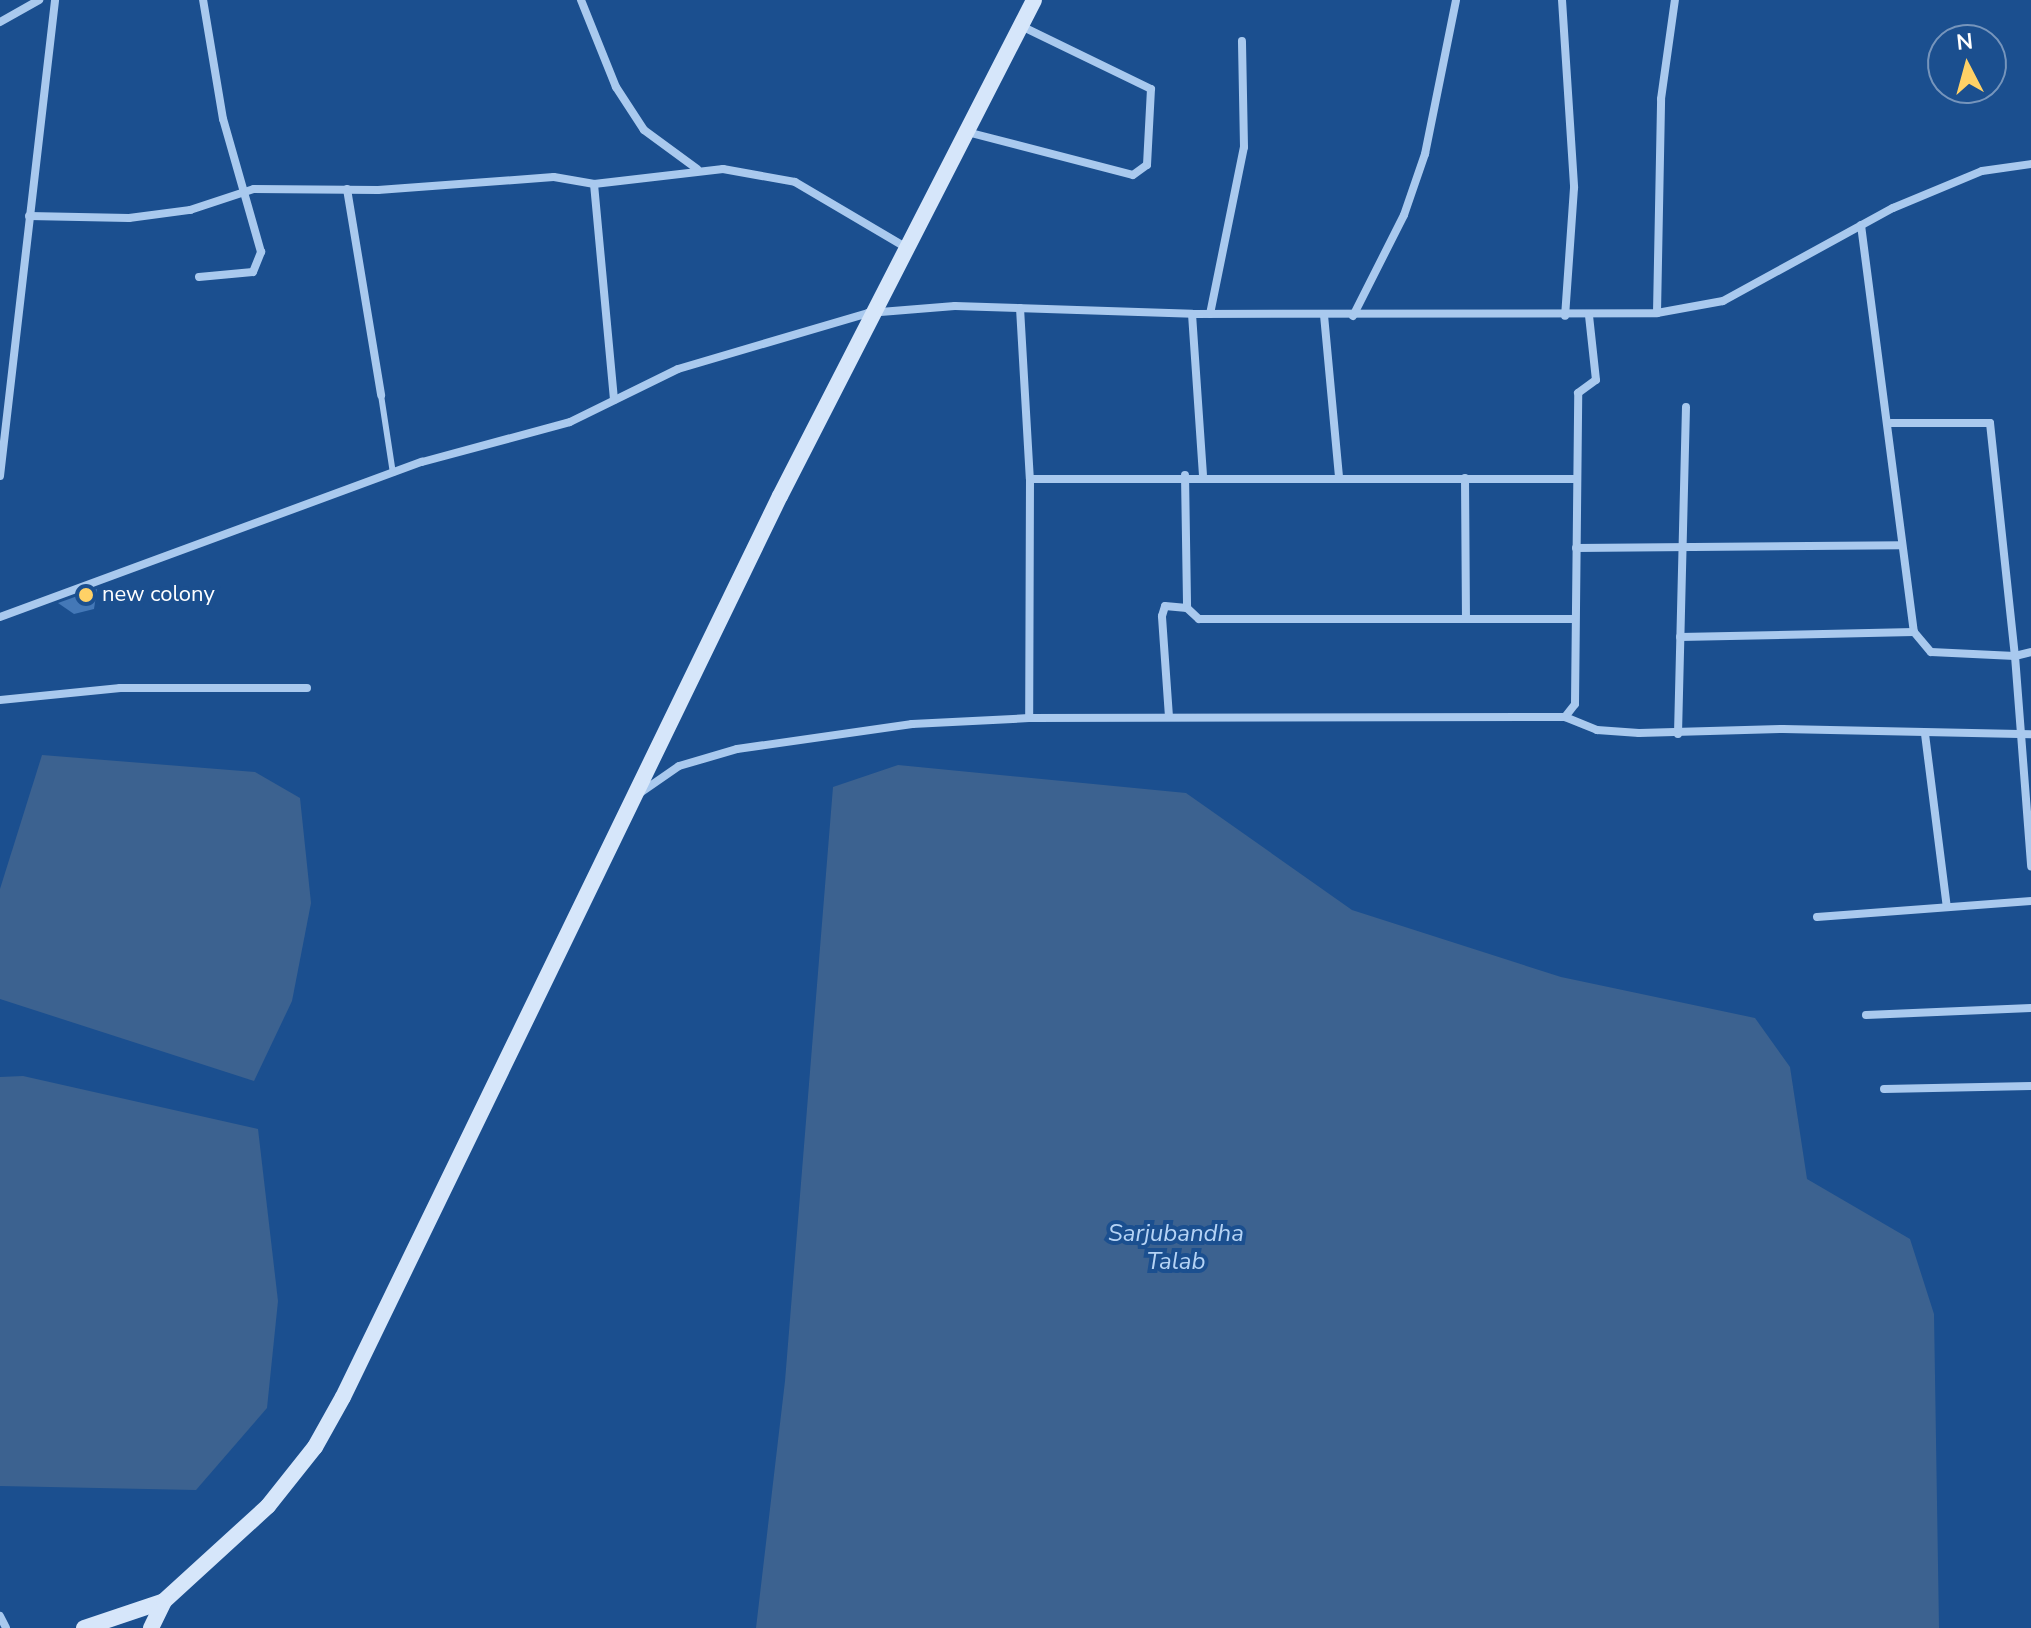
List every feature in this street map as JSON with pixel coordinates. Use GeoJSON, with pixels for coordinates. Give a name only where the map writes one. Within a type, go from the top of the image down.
{"type":"FeatureCollection","features":[{"type":"Feature","properties":{"kind":"street"},"geometry":{"type":"LineString","coordinates":[[0,22],[39,0]]}},
{"type":"Feature","properties":{"kind":"street"},"geometry":{"type":"LineString","coordinates":[[0,476],[55,0]]}},
{"type":"Feature","properties":{"kind":"street"},"geometry":{"type":"LineString","coordinates":[[199,277],[253,272],[259,264],[261,252],[223,119],[203,0]]}},
{"type":"Feature","properties":{"kind":"street"},"geometry":{"type":"LineString","coordinates":[[581,0],[616,87],[644,130],[697,169]]}},
{"type":"Feature","properties":{"kind":"street"},"geometry":{"type":"LineString","coordinates":[[151,1628],[164,1601],[268,1506],[315,1447],[496,1091],[636,796],[1034,0]]}},
{"type":"Feature","properties":{"kind":"street"},"geometry":{"type":"LineString","coordinates":[[1353,316],[1404,215],[1425,154],[1456,0]]}},
{"type":"Feature","properties":{"kind":"street"},"geometry":{"type":"LineString","coordinates":[[1562,0],[1574,188],[1565,316]]}},
{"type":"Feature","properties":{"kind":"street"},"geometry":{"type":"LineString","coordinates":[[1657,313],[1661,99],[1675,0]]}},
{"type":"Feature","properties":{"kind":"street"},"geometry":{"type":"LineString","coordinates":[[967,132],[1133,175],[1147,165],[1151,89],[1021,26]]}},
{"type":"Feature","properties":{"kind":"street"},"geometry":{"type":"LineString","coordinates":[[1210,314],[1244,147],[1242,41]]}},
{"type":"Feature","properties":{"kind":"street"},"geometry":{"type":"LineString","coordinates":[[0,617],[393,473],[570,422],[719,355],[877,312],[1020,308],[1353,316],[1657,313],[1723,301],[1861,225],[1982,171],[2031,164]]}},
{"type":"Feature","properties":{"kind":"street"},"geometry":{"type":"LineString","coordinates":[[29,216],[129,218],[190,210],[244,192],[554,177],[594,184],[697,169],[795,182],[908,248]]}},
{"type":"Feature","properties":{"kind":"street"},"geometry":{"type":"LineString","coordinates":[[594,184],[614,400]]}},
{"type":"Feature","properties":{"kind":"street"},"geometry":{"type":"LineString","coordinates":[[347,189],[381,395]]}},
{"type":"Feature","properties":{"kind":"street"},"geometry":{"type":"LineString","coordinates":[[1861,225],[1891,423],[1902,545],[1914,632],[1931,652],[2015,656],[2031,652]]}},
{"type":"Feature","properties":{"kind":"street"},"geometry":{"type":"LineString","coordinates":[[1020,308],[1030,479],[1029,718]]}},
{"type":"Feature","properties":{"kind":"street"},"geometry":{"type":"LineString","coordinates":[[1192,314],[1203,475]]}},
{"type":"Feature","properties":{"kind":"street"},"geometry":{"type":"LineString","coordinates":[[1324,315],[1339,476]]}},
{"type":"Feature","properties":{"kind":"street"},"geometry":{"type":"LineString","coordinates":[[1565,717],[1575,704],[1578,393],[1596,380],[1589,316]]}},
{"type":"Feature","properties":{"kind":"street"},"geometry":{"type":"LineString","coordinates":[[1678,734],[1686,407]]}},
{"type":"Feature","properties":{"kind":"street"},"geometry":{"type":"LineString","coordinates":[[1891,423],[1972,418],[1990,423],[2015,656],[2027,735],[2031,866]]}},
{"type":"Feature","properties":{"kind":"street"},"geometry":{"type":"LineString","coordinates":[[1030,479],[1185,475],[1577,479]]}},
{"type":"Feature","properties":{"kind":"street"},"geometry":{"type":"LineString","coordinates":[[1185,475],[1187,608]]}},
{"type":"Feature","properties":{"kind":"street"},"geometry":{"type":"LineString","coordinates":[[1465,478],[1466,619]]}},
{"type":"Feature","properties":{"kind":"street"},"geometry":{"type":"LineString","coordinates":[[1576,548],[1902,545]]}},
{"type":"Feature","properties":{"kind":"street"},"geometry":{"type":"LineString","coordinates":[[1169,717],[1162,616],[1165,606],[1187,608],[1199,619],[1575,619]]}},
{"type":"Feature","properties":{"kind":"street"},"geometry":{"type":"LineString","coordinates":[[1680,637],[1914,632]]}},
{"type":"Feature","properties":{"kind":"street"},"geometry":{"type":"LineString","coordinates":[[0,700],[120,688],[307,688]]}},
{"type":"Feature","properties":{"kind":"street"},"geometry":{"type":"LineString","coordinates":[[636,796],[679,766],[737,749],[912,724],[1029,718],[1565,717],[1597,730],[1678,734],[1783,729],[2027,735]]}},
{"type":"Feature","properties":{"kind":"street"},"geometry":{"type":"LineString","coordinates":[[1925,734],[1947,907]]}},
{"type":"Feature","properties":{"kind":"street"},"geometry":{"type":"LineString","coordinates":[[1817,917],[2031,901]]}},
{"type":"Feature","properties":{"kind":"street"},"geometry":{"type":"LineString","coordinates":[[1866,1015],[2031,1008]]}},
{"type":"Feature","properties":{"kind":"street"},"geometry":{"type":"LineString","coordinates":[[1884,1089],[2031,1086]]}},
{"type":"Feature","properties":{"kind":"street"},"geometry":{"type":"LineString","coordinates":[[89,1626],[164,1601]]}},
{"type":"Feature","properties":{"kind":"street"},"geometry":{"type":"LineString","coordinates":[[0,1616],[6,1628]]}},
{"type":"Feature","properties":{"kind":"lane"},"geometry":{"type":"LineString","coordinates":[[381,395],[393,473]]}},
{"type":"Feature","properties":{"kind":"water"},"geometry":{"type":"Polygon","coordinates":[[[42,755],[255,772],[300,798],[311,903],[292,1001],[254,1081],[0,999],[0,889],[42,755]]]}},
{"type":"Feature","properties":{"kind":"water","name":"Sarjubandha Talab"},"geometry":{"type":"Polygon","coordinates":[[[898,765],[1186,793],[1352,910],[1561,977],[1755,1018],[1790,1067],[1807,1179],[1910,1239],[1934,1314],[1939,1628],[756,1628],[785,1381],[833,787],[898,765]]]}},
{"type":"Feature","properties":{"kind":"water"},"geometry":{"type":"Polygon","coordinates":[[[23,1076],[258,1129],[278,1301],[267,1408],[196,1490],[0,1486],[0,1077],[23,1076]]]}},
{"type":"Feature","properties":{"kind":"building","name":"new colony"},"geometry":{"type":"Polygon","coordinates":[[[97,589],[94,609],[74,614],[58,603],[97,589]]]}},
{"type":"Feature","properties":{"kind":"place","name":"new colony"},"geometry":{"type":"Point","coordinates":[86,595]}}]}
